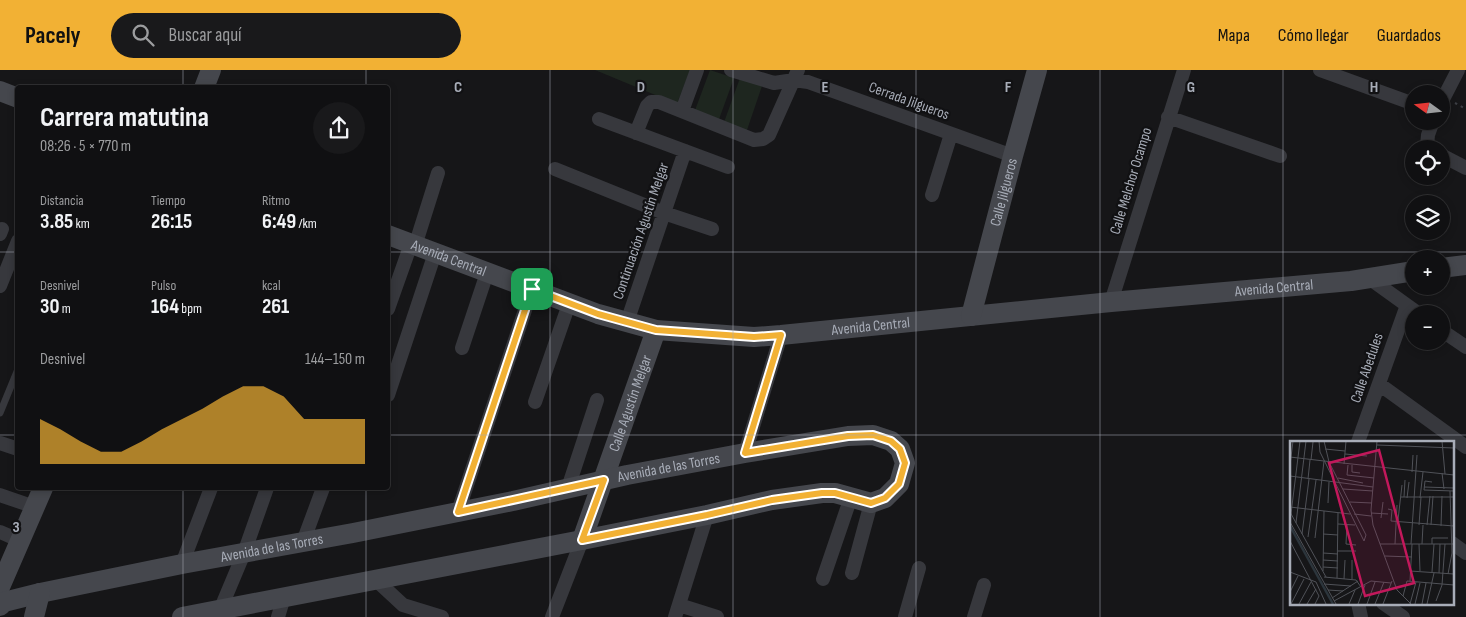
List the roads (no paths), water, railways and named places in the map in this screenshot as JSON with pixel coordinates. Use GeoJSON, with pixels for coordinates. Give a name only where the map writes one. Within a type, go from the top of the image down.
{"type":"FeatureCollection","features":[{"type":"Feature","properties":{"kind":"main road"},"geometry":{"type":"LineString","coordinates":[[205,85],[210,70]]}},
{"type":"Feature","properties":{"kind":"main road","name":"Calle Jilgueros"},"geometry":{"type":"LineString","coordinates":[[971,316],[1037,70]]}},
{"type":"Feature","properties":{"kind":"main road"},"geometry":{"type":"LineString","coordinates":[[0,91],[15,97]]}},
{"type":"Feature","properties":{"kind":"main road","name":"Avenida Central"},"geometry":{"type":"LineString","coordinates":[[390,236],[598,314],[656,330],[754,337],[1111,302],[1342,282],[1405,272]]}},
{"type":"Feature","properties":{"kind":"main road"},"geometry":{"type":"LineString","coordinates":[[1450,267],[1466,265]]}},
{"type":"Feature","properties":{"kind":"main road","name":"Calle Agustín Melgar"},"geometry":{"type":"LineString","coordinates":[[582,540],[656,330]]}},
{"type":"Feature","properties":{"kind":"main road","name":"Avenida de las Torres"},"geometry":{"type":"LineString","coordinates":[[0,606],[4,602],[40,593],[182,564],[353,533],[604,480],[745,453],[848,436],[873,435],[891,441],[900,449],[905,463],[899,484],[885,498],[871,503]]}},
{"type":"Feature","properties":{"kind":"main road"},"geometry":{"type":"LineString","coordinates":[[0,587],[42,490]]}},
{"type":"Feature","properties":{"kind":"main road"},"geometry":{"type":"LineString","coordinates":[[182,617],[219,614],[284,597],[582,540],[772,500],[835,493],[871,503]]}},
{"type":"Feature","properties":{"kind":"main road"},"geometry":{"type":"LineString","coordinates":[[34,617],[40,593]]}},
{"type":"Feature","properties":{"kind":"street"},"geometry":{"type":"LineString","coordinates":[[682,111],[697,70]]}},
{"type":"Feature","properties":{"kind":"street","name":"Cerrada Jilgueros"},"geometry":{"type":"LineString","coordinates":[[731,70],[774,83],[796,75],[808,82],[1013,156]]}},
{"type":"Feature","properties":{"kind":"street","name":"Calle Melchor Ocampo"},"geometry":{"type":"LineString","coordinates":[[1111,302],[1184,70]]}},
{"type":"Feature","properties":{"kind":"street"},"geometry":{"type":"LineString","coordinates":[[1450,86],[1458,70]]}},
{"type":"Feature","properties":{"kind":"street"},"geometry":{"type":"LineString","coordinates":[[1329,72],[1405,101]]}},
{"type":"Feature","properties":{"kind":"street"},"geometry":{"type":"LineString","coordinates":[[636,132],[647,106],[651,102],[659,102],[754,140],[763,139],[769,135],[796,75]]}},
{"type":"Feature","properties":{"kind":"street"},"geometry":{"type":"LineString","coordinates":[[1168,117],[1280,156]]}},
{"type":"Feature","properties":{"kind":"street"},"geometry":{"type":"LineString","coordinates":[[599,119],[728,167]]}},
{"type":"Feature","properties":{"kind":"street"},"geometry":{"type":"LineString","coordinates":[[932,195],[951,134]]}},
{"type":"Feature","properties":{"kind":"street","name":"Continuación Agustín Melgar"},"geometry":{"type":"LineString","coordinates":[[627,322],[685,151]]}},
{"type":"Feature","properties":{"kind":"street"},"geometry":{"type":"LineString","coordinates":[[1450,160],[1466,168]]}},
{"type":"Feature","properties":{"kind":"street"},"geometry":{"type":"LineString","coordinates":[[555,169],[664,213],[712,229]]}},
{"type":"Feature","properties":{"kind":"street"},"geometry":{"type":"LineString","coordinates":[[390,304],[438,174]]}},
{"type":"Feature","properties":{"kind":"street"},"geometry":{"type":"LineString","coordinates":[[0,286],[15,248]]}},
{"type":"Feature","properties":{"kind":"street"},"geometry":{"type":"LineString","coordinates":[[390,389],[435,253]]}},
{"type":"Feature","properties":{"kind":"street"},"geometry":{"type":"LineString","coordinates":[[462,348],[487,272]]}},
{"type":"Feature","properties":{"kind":"street"},"geometry":{"type":"LineString","coordinates":[[1368,278],[1407,305]]}},
{"type":"Feature","properties":{"kind":"street"},"geometry":{"type":"LineString","coordinates":[[458,512],[532,289]]}},
{"type":"Feature","properties":{"kind":"street"},"geometry":{"type":"LineString","coordinates":[[535,402],[569,304]]}},
{"type":"Feature","properties":{"kind":"street","name":"Calle Abedules"},"geometry":{"type":"LineString","coordinates":[[1358,441],[1405,311]]}},
{"type":"Feature","properties":{"kind":"street"},"geometry":{"type":"LineString","coordinates":[[745,453],[781,335]]}},
{"type":"Feature","properties":{"kind":"street"},"geometry":{"type":"LineString","coordinates":[[1450,336],[1466,347]]}},
{"type":"Feature","properties":{"kind":"street"},"geometry":{"type":"LineString","coordinates":[[1379,384],[1466,447]]}},
{"type":"Feature","properties":{"kind":"street"},"geometry":{"type":"LineString","coordinates":[[568,488],[597,400]]}},
{"type":"Feature","properties":{"kind":"street"},"geometry":{"type":"LineString","coordinates":[[0,443],[15,445]]}},
{"type":"Feature","properties":{"kind":"street"},"geometry":{"type":"LineString","coordinates":[[182,564],[210,490]]}},
{"type":"Feature","properties":{"kind":"street"},"geometry":{"type":"LineString","coordinates":[[219,614],[244,553],[265,490]]}},
{"type":"Feature","properties":{"kind":"street"},"geometry":{"type":"LineString","coordinates":[[304,542],[322,490]]}},
{"type":"Feature","properties":{"kind":"street"},"geometry":{"type":"LineString","coordinates":[[0,496],[35,507]]}},
{"type":"Feature","properties":{"kind":"street"},"geometry":{"type":"LineString","coordinates":[[823,579],[851,497]]}},
{"type":"Feature","properties":{"kind":"street"},"geometry":{"type":"LineString","coordinates":[[852,573],[871,503]]}},
{"type":"Feature","properties":{"kind":"street"},"geometry":{"type":"LineString","coordinates":[[707,515],[677,611],[717,617]]}},
{"type":"Feature","properties":{"kind":"street"},"geometry":{"type":"LineString","coordinates":[[0,532],[21,541]]}},
{"type":"Feature","properties":{"kind":"street","name":"Calle Agustín Melgar"},"geometry":{"type":"LineString","coordinates":[[552,617],[582,540]]}},
{"type":"Feature","properties":{"kind":"street"},"geometry":{"type":"LineString","coordinates":[[1454,544],[1466,553]]}},
{"type":"Feature","properties":{"kind":"street"},"geometry":{"type":"LineString","coordinates":[[905,617],[919,568]]}},
{"type":"Feature","properties":{"kind":"street"},"geometry":{"type":"LineString","coordinates":[[376,580],[403,605],[442,617]]}},
{"type":"Feature","properties":{"kind":"street"},"geometry":{"type":"LineString","coordinates":[[974,617],[984,585]]}},
{"type":"Feature","properties":{"kind":"street"},"geometry":{"type":"LineString","coordinates":[[278,617],[284,597]]}},
{"type":"Feature","properties":{"kind":"street"},"geometry":{"type":"LineString","coordinates":[[1358,604],[1361,617]]}},
{"type":"Feature","properties":{"kind":"street"},"geometry":{"type":"LineString","coordinates":[[1384,604],[1403,617]]}},
{"type":"Feature","properties":{"kind":"lane"},"geometry":{"type":"LineString","coordinates":[[0,413],[15,376]]}}]}
